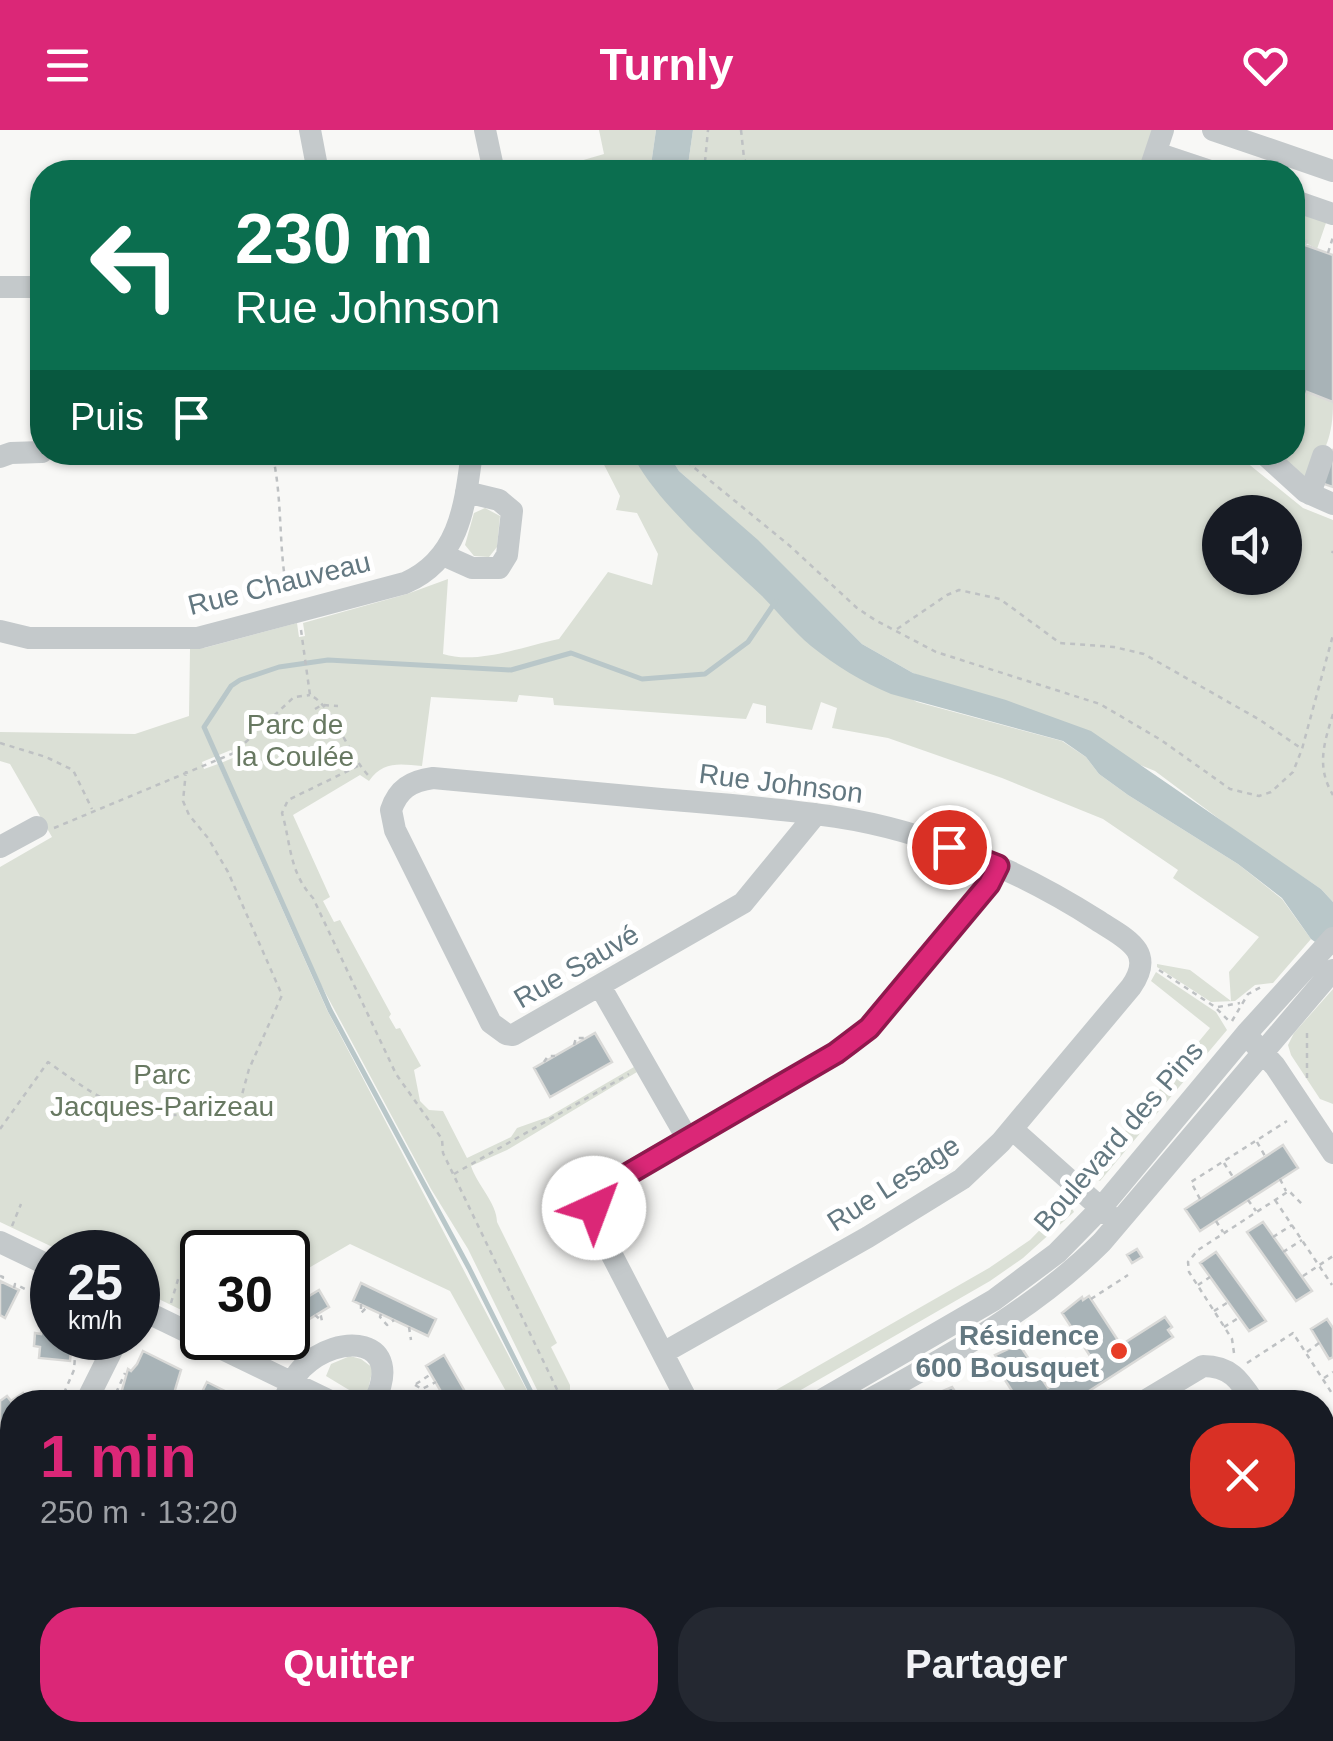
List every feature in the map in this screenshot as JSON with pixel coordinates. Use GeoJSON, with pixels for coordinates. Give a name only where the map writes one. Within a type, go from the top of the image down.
{"type":"FeatureCollection","features":[{"type":"Feature","properties":{"kind":"street"},"geometry":{"type":"LineString","coordinates":[[310,130],[316,160]]}},
{"type":"Feature","properties":{"kind":"street"},"geometry":{"type":"LineString","coordinates":[[485,130],[491,160]]}},
{"type":"Feature","properties":{"kind":"street"},"geometry":{"type":"LineString","coordinates":[[1153,160],[1164,130]]}},
{"type":"Feature","properties":{"kind":"street"},"geometry":{"type":"LineString","coordinates":[[1214,130],[1299,160]]}},
{"type":"Feature","properties":{"kind":"street"},"geometry":{"type":"LineString","coordinates":[[1305,162],[1333,172]]}},
{"type":"Feature","properties":{"kind":"street"},"geometry":{"type":"LineString","coordinates":[[1305,204],[1333,214]]}},
{"type":"Feature","properties":{"kind":"street"},"geometry":{"type":"LineString","coordinates":[[0,287],[30,287]]}},
{"type":"Feature","properties":{"kind":"street"},"geometry":{"type":"LineString","coordinates":[[0,457],[30,452]]}},
{"type":"Feature","properties":{"kind":"street"},"geometry":{"type":"LineString","coordinates":[[1310,494],[1323,456]]}},
{"type":"Feature","properties":{"kind":"street"},"geometry":{"type":"LineString","coordinates":[[466,492],[499,500],[512,511],[505,561],[499,568],[472,568],[443,555],[459,526],[470,465]]}},
{"type":"Feature","properties":{"kind":"street"},"geometry":{"type":"LineString","coordinates":[[1277,465],[1310,494],[1333,504]]}},
{"type":"Feature","properties":{"kind":"street","name":"Rue Chauveau"},"geometry":{"type":"LineString","coordinates":[[0,631],[29,638],[198,638],[406,583],[443,555]]}},
{"type":"Feature","properties":{"kind":"street","name":"Rue Johnson"},"geometry":{"type":"LineString","coordinates":[[391,810],[404,788],[433,778],[816,814],[901,832],[998,866],[1067,901],[1132,944],[1150,965]]}},
{"type":"Feature","properties":{"kind":"street","name":"Rue Sauvé"},"geometry":{"type":"LineString","coordinates":[[391,810],[395,830],[496,1028],[506,1034],[520,1033],[743,903],[816,814]]}},
{"type":"Feature","properties":{"kind":"street"},"geometry":{"type":"LineString","coordinates":[[0,847],[43,829]]}},
{"type":"Feature","properties":{"kind":"street"},"geometry":{"type":"LineString","coordinates":[[682,1390],[599,1230],[594,1208],[599,1193],[860,1037],[989,884],[998,866]]}},
{"type":"Feature","properties":{"kind":"street","name":"Boulevard des Pins"},"geometry":{"type":"LineString","coordinates":[[881,1390],[1028,1306],[1078,1266],[1110,1216],[1247,1036],[1330,952]]}},
{"type":"Feature","properties":{"kind":"street","name":"Rue Lesage"},"geometry":{"type":"LineString","coordinates":[[664,1353],[950,1187],[974,1169],[1150,965]]}},
{"type":"Feature","properties":{"kind":"street"},"geometry":{"type":"LineString","coordinates":[[600,986],[686,1138]]}},
{"type":"Feature","properties":{"kind":"street"},"geometry":{"type":"LineString","coordinates":[[1247,1036],[1326,1127],[1333,1153]]}},
{"type":"Feature","properties":{"kind":"street"},"geometry":{"type":"LineString","coordinates":[[1012,1129],[1110,1216]]}},
{"type":"Feature","properties":{"kind":"street"},"geometry":{"type":"LineString","coordinates":[[5,1236],[30,1252]]}},
{"type":"Feature","properties":{"kind":"street"},"geometry":{"type":"LineString","coordinates":[[160,1321],[282,1390]]}},
{"type":"Feature","properties":{"kind":"street"},"geometry":{"type":"LineString","coordinates":[[289,1390],[301,1369],[346,1345],[362,1346],[377,1354],[384,1367],[377,1390]]}},
{"type":"Feature","properties":{"kind":"street"},"geometry":{"type":"LineString","coordinates":[[92,1390],[107,1360]]}},
{"type":"Feature","properties":{"kind":"street"},"geometry":{"type":"LineString","coordinates":[[1163,1390],[1197,1369],[1216,1366],[1238,1379],[1246,1390]]}},
{"type":"Feature","properties":{"kind":"path"},"geometry":{"type":"LineString","coordinates":[[705,160],[708,130]]}},
{"type":"Feature","properties":{"kind":"path"},"geometry":{"type":"LineString","coordinates":[[741,130],[745,160]]}},
{"type":"Feature","properties":{"kind":"path"},"geometry":{"type":"LineString","coordinates":[[1328,253],[1333,237]]}},
{"type":"Feature","properties":{"kind":"path"},"geometry":{"type":"LineString","coordinates":[[275,465],[280,487],[283,574],[289,602]]}},
{"type":"Feature","properties":{"kind":"path"},"geometry":{"type":"LineString","coordinates":[[691,465],[790,546],[857,608],[936,652],[1100,704],[1161,740],[1230,789],[1244,794],[1260,796],[1280,787],[1293,772],[1333,635]]}},
{"type":"Feature","properties":{"kind":"path"},"geometry":{"type":"LineString","coordinates":[[896,630],[959,590],[1000,599],[1060,643],[1114,647],[1144,654],[1260,720],[1302,749]]}},
{"type":"Feature","properties":{"kind":"path"},"geometry":{"type":"LineString","coordinates":[[300,624],[310,695],[322,706],[358,766],[371,778]]}},
{"type":"Feature","properties":{"kind":"path"},"geometry":{"type":"LineString","coordinates":[[43,829],[234,753],[294,697],[310,695]]}},
{"type":"Feature","properties":{"kind":"path"},"geometry":{"type":"LineString","coordinates":[[315,709],[338,706]]}},
{"type":"Feature","properties":{"kind":"path"},"geometry":{"type":"LineString","coordinates":[[1333,714],[1321,757],[1333,795]]}},
{"type":"Feature","properties":{"kind":"path"},"geometry":{"type":"LineString","coordinates":[[0,743],[73,770],[92,810]]}},
{"type":"Feature","properties":{"kind":"path"},"geometry":{"type":"LineString","coordinates":[[358,766],[288,800],[282,813],[287,848],[296,876],[313,898],[396,1074],[442,1139],[443,1153],[453,1175],[558,1390]]}},
{"type":"Feature","properties":{"kind":"path"},"geometry":{"type":"LineString","coordinates":[[0,1129],[48,1062],[92,1094],[147,1116],[229,1110],[240,1102],[249,1069],[282,996],[228,872],[183,801],[186,771]]}},
{"type":"Feature","properties":{"kind":"path"},"geometry":{"type":"LineString","coordinates":[[1150,965],[1215,1007],[1247,1036]]}},
{"type":"Feature","properties":{"kind":"path"},"geometry":{"type":"LineString","coordinates":[[1215,1007],[1241,1002],[1264,986]]}},
{"type":"Feature","properties":{"kind":"path","name":"Boulevard des Pins"},"geometry":{"type":"LineString","coordinates":[[1241,1002],[1247,1036]]}},
{"type":"Feature","properties":{"kind":"path"},"geometry":{"type":"LineString","coordinates":[[1306,1028],[1306,1082]]}},
{"type":"Feature","properties":{"kind":"path"},"geometry":{"type":"LineString","coordinates":[[574,1045],[576,1038],[586,1038]]}},
{"type":"Feature","properties":{"kind":"path"},"geometry":{"type":"LineString","coordinates":[[544,1062],[548,1056],[555,1056]]}},
{"type":"Feature","properties":{"kind":"path"},"geometry":{"type":"LineString","coordinates":[[453,1175],[472,1160],[644,1064]]}},
{"type":"Feature","properties":{"kind":"path"},"geometry":{"type":"LineString","coordinates":[[1200,1199],[1190,1182],[1290,1120]]}},
{"type":"Feature","properties":{"kind":"path"},"geometry":{"type":"LineString","coordinates":[[1256,1141],[1266,1156]]}},
{"type":"Feature","properties":{"kind":"path"},"geometry":{"type":"LineString","coordinates":[[1223,1162],[1233,1177]]}},
{"type":"Feature","properties":{"kind":"path"},"geometry":{"type":"LineString","coordinates":[[1280,1180],[1303,1205]]}},
{"type":"Feature","properties":{"kind":"path"},"geometry":{"type":"LineString","coordinates":[[1234,1354],[1232,1339],[1189,1272],[1188,1262],[1198,1250],[1287,1192]]}},
{"type":"Feature","properties":{"kind":"path"},"geometry":{"type":"LineString","coordinates":[[1248,1200],[1256,1212]]}},
{"type":"Feature","properties":{"kind":"path"},"geometry":{"type":"LineString","coordinates":[[1276,1200],[1332,1285]]}},
{"type":"Feature","properties":{"kind":"path"},"geometry":{"type":"LineString","coordinates":[[5,1236],[21,1204]]}},
{"type":"Feature","properties":{"kind":"path"},"geometry":{"type":"LineString","coordinates":[[1216,1221],[1224,1234]]}},
{"type":"Feature","properties":{"kind":"path"},"geometry":{"type":"LineString","coordinates":[[1273,1237],[1292,1225]]}},
{"type":"Feature","properties":{"kind":"path"},"geometry":{"type":"LineString","coordinates":[[1283,1252],[1302,1240]]}},
{"type":"Feature","properties":{"kind":"path"},"geometry":{"type":"LineString","coordinates":[[1302,1276],[1333,1256]]}},
{"type":"Feature","properties":{"kind":"path"},"geometry":{"type":"LineString","coordinates":[[0,1276],[2,1282]]}},
{"type":"Feature","properties":{"kind":"path"},"geometry":{"type":"LineString","coordinates":[[170,1306],[179,1276]]}},
{"type":"Feature","properties":{"kind":"path"},"geometry":{"type":"LineString","coordinates":[[1091,1299],[1128,1276]]}},
{"type":"Feature","properties":{"kind":"path"},"geometry":{"type":"LineString","coordinates":[[1198,1286],[1210,1277]]}},
{"type":"Feature","properties":{"kind":"path"},"geometry":{"type":"LineString","coordinates":[[14,1288],[15,1284],[25,1289]]}},
{"type":"Feature","properties":{"kind":"path"},"geometry":{"type":"LineString","coordinates":[[1214,1311],[1230,1301]]}},
{"type":"Feature","properties":{"kind":"path"},"geometry":{"type":"LineString","coordinates":[[360,1304],[361,1313],[367,1307]]}},
{"type":"Feature","properties":{"kind":"path"},"geometry":{"type":"LineString","coordinates":[[314,1316],[322,1321],[320,1312]]}},
{"type":"Feature","properties":{"kind":"path"},"geometry":{"type":"LineString","coordinates":[[381,1314],[387,1326],[394,1320]]}},
{"type":"Feature","properties":{"kind":"path"},"geometry":{"type":"LineString","coordinates":[[1224,1327],[1240,1317]]}},
{"type":"Feature","properties":{"kind":"path"},"geometry":{"type":"LineString","coordinates":[[409,1327],[411,1340],[417,1335]]}},
{"type":"Feature","properties":{"kind":"path"},"geometry":{"type":"LineString","coordinates":[[1246,1364],[1293,1333],[1330,1390]]}},
{"type":"Feature","properties":{"kind":"path"},"geometry":{"type":"LineString","coordinates":[[1306,1352],[1319,1343]]}},
{"type":"Feature","properties":{"kind":"path"},"geometry":{"type":"LineString","coordinates":[[1276,1344],[1280,1350]]}},
{"type":"Feature","properties":{"kind":"path"},"geometry":{"type":"LineString","coordinates":[[65,1390],[74,1370],[73,1360]]}},
{"type":"Feature","properties":{"kind":"path"},"geometry":{"type":"LineString","coordinates":[[975,1380],[997,1368]]}},
{"type":"Feature","properties":{"kind":"path"},"geometry":{"type":"LineString","coordinates":[[1323,1379],[1333,1372]]}},
{"type":"Feature","properties":{"kind":"path"},"geometry":{"type":"LineString","coordinates":[[118,1390],[126,1373]]}},
{"type":"Feature","properties":{"kind":"path"},"geometry":{"type":"LineString","coordinates":[[432,1374],[416,1385],[422,1389],[436,1382]]}},
{"type":"Feature","properties":{"kind":"green space"},"geometry":{"type":"Polygon","coordinates":[[[599,130],[656,130],[652,160],[583,160],[604,154],[599,130]]]}},
{"type":"Feature","properties":{"kind":"green space"},"geometry":{"type":"Polygon","coordinates":[[[693,130],[1154,130],[1143,160],[689,160],[693,130]]]}},
{"type":"Feature","properties":{"kind":"green space"},"geometry":{"type":"Polygon","coordinates":[[[1305,212],[1327,220],[1317,249],[1305,242],[1305,212]]]}},
{"type":"Feature","properties":{"kind":"green space"},"geometry":{"type":"Polygon","coordinates":[[[1307,392],[1333,402],[1327,442],[1308,479],[1291,465],[1305,465],[1307,392]]]}},
{"type":"Feature","properties":{"kind":"green space"},"geometry":{"type":"Polygon","coordinates":[[[604,465],[639,465],[808,643],[917,702],[1062,741],[1128,795],[1238,864],[1282,899],[1311,939],[1273,983],[1255,985],[1235,1001],[1211,1002],[1157,964],[1190,970],[1231,1001],[1229,972],[1259,937],[1173,878],[1178,870],[1103,819],[888,738],[832,728],[837,708],[821,702],[812,730],[766,723],[766,706],[753,703],[746,719],[554,705],[553,698],[519,695],[517,702],[431,697],[422,766],[386,767],[369,781],[360,775],[293,815],[330,897],[323,901],[334,922],[340,920],[391,1014],[389,1017],[396,1029],[400,1028],[421,1066],[414,1070],[420,1101],[429,1110],[443,1111],[467,1158],[634,1067],[637,1072],[507,1150],[471,1166],[557,1343],[551,1347],[570,1390],[537,1390],[468,1249],[431,1189],[319,981],[221,763],[235,757],[231,750],[202,762],[204,769],[218,764],[327,1010],[527,1390],[505,1390],[450,1291],[350,1244],[310,1267],[310,1230],[180,1230],[180,1309],[160,1300],[160,1230],[30,1230],[30,1236],[0,1222],[0,867],[52,837],[10,764],[0,761],[0,732],[135,734],[189,716],[190,649],[297,623],[299,637],[305,636],[303,623],[448,579],[443,654],[486,656],[559,639],[608,572],[652,585],[658,554],[637,513],[616,510],[620,496],[604,465]]]}},
{"type":"Feature","properties":{"kind":"green space"},"geometry":{"type":"Polygon","coordinates":[[[675,465],[1250,465],[1287,495],[1202,495],[1202,595],[1302,595],[1302,507],[1333,520],[1333,902],[1321,889],[1155,771],[913,673],[862,644],[675,465]]]}},
{"type":"Feature","properties":{"kind":"green space"},"geometry":{"type":"Polygon","coordinates":[[[485,508],[500,516],[497,547],[489,557],[474,556],[465,545],[474,513],[485,508]]]}},
{"type":"Feature","properties":{"kind":"green space"},"geometry":{"type":"Polygon","coordinates":[[[1156,972],[1216,1012],[1227,1030],[1100,1181],[1089,1175],[1210,1028],[1151,981],[1156,972]]]}},
{"type":"Feature","properties":{"kind":"green space"},"geometry":{"type":"Polygon","coordinates":[[[1333,989],[1333,1104],[1320,1099],[1288,1045],[1333,989]]]}},
{"type":"Feature","properties":{"kind":"green space"},"geometry":{"type":"Polygon","coordinates":[[[1068,1201],[1074,1212],[1023,1258],[990,1281],[801,1390],[776,1390],[989,1268],[1030,1240],[1068,1201]]]}},
{"type":"Feature","properties":{"kind":"green space"},"geometry":{"type":"Polygon","coordinates":[[[350,1356],[361,1359],[373,1368],[368,1390],[349,1390],[326,1376],[331,1364],[350,1356]]]}},
{"type":"Feature","properties":{"kind":"shaded area"},"geometry":{"type":"Polygon","coordinates":[[[656,130],[693,130],[689,160],[652,160],[656,130]]]}},
{"type":"Feature","properties":{"kind":"shaded area"},"geometry":{"type":"Polygon","coordinates":[[[639,465],[675,465],[758,540],[862,644],[913,673],[1006,700],[1091,731],[1321,889],[1333,902],[1333,955],[1311,939],[1282,898],[1238,864],[1128,795],[1063,741],[891,694],[830,660],[804,640],[690,528],[639,465]]]}},
{"type":"Feature","properties":{"kind":"building"},"geometry":{"type":"Polygon","coordinates":[[[1305,245],[1333,255],[1333,402],[1307,392],[1305,398],[1305,245]]]}},
{"type":"Feature","properties":{"kind":"building"},"geometry":{"type":"Polygon","coordinates":[[[1333,449],[1333,487],[1321,483],[1333,449]]]}},
{"type":"Feature","properties":{"kind":"building"},"geometry":{"type":"Polygon","coordinates":[[[595,1033],[612,1062],[550,1097],[534,1068],[595,1033]]]}},
{"type":"Feature","properties":{"kind":"building"},"geometry":{"type":"Polygon","coordinates":[[[1283,1145],[1298,1168],[1200,1231],[1185,1209],[1283,1145]]]}},
{"type":"Feature","properties":{"kind":"building"},"geometry":{"type":"Polygon","coordinates":[[[1263,1222],[1312,1291],[1296,1301],[1247,1232],[1263,1222]]]}},
{"type":"Feature","properties":{"kind":"building"},"geometry":{"type":"Polygon","coordinates":[[[1137,1249],[1142,1257],[1132,1263],[1127,1255],[1137,1249]]]}},
{"type":"Feature","properties":{"kind":"building"},"geometry":{"type":"Polygon","coordinates":[[[1216,1252],[1266,1321],[1249,1331],[1200,1263],[1216,1252]]]}},
{"type":"Feature","properties":{"kind":"building"},"geometry":{"type":"Polygon","coordinates":[[[0,1281],[19,1290],[5,1318],[0,1315],[0,1281]]]}},
{"type":"Feature","properties":{"kind":"building"},"geometry":{"type":"Polygon","coordinates":[[[361,1283],[436,1319],[428,1336],[353,1301],[361,1283]]]}},
{"type":"Feature","properties":{"kind":"building"},"geometry":{"type":"Polygon","coordinates":[[[319,1290],[329,1307],[310,1319],[310,1296],[319,1290]]]}},
{"type":"Feature","properties":{"kind":"building","name":"Résidence 600 Bousquet"},"geometry":{"type":"Polygon","coordinates":[[[1089,1296],[1121,1345],[1165,1317],[1173,1337],[1091,1390],[1011,1390],[993,1361],[995,1355],[1019,1344],[1048,1388],[1092,1359],[1062,1313],[1082,1297],[1083,1300],[1089,1296]]]}},
{"type":"Feature","properties":{"kind":"building"},"geometry":{"type":"Polygon","coordinates":[[[1327,1319],[1333,1328],[1333,1357],[1329,1359],[1311,1329],[1327,1319]]]}},
{"type":"Feature","properties":{"kind":"building"},"geometry":{"type":"Polygon","coordinates":[[[444,1355],[464,1390],[440,1390],[426,1366],[444,1355]]]}},
{"type":"Feature","properties":{"kind":"building"},"geometry":{"type":"Polygon","coordinates":[[[139,1360],[160,1360],[181,1370],[175,1390],[122,1390],[128,1369],[131,1371],[139,1360]]]}},
{"type":"Feature","properties":{"kind":"building"},"geometry":{"type":"Polygon","coordinates":[[[207,1382],[223,1390],[203,1390],[207,1382]]]}},
{"type":"Feature","properties":{"kind":"waterway"},"geometry":{"type":"LineString","coordinates":[[530,1390],[330,1010],[204,727],[231,686],[240,680],[279,667],[328,660],[511,670],[571,653],[642,679],[705,674],[748,642],[776,601]]}},
{"type":"Feature","properties":{"kind":"place","name":"Résidence 600 Bousquet"},"geometry":{"type":"Point","coordinates":[1119,1351]}},
{"type":"Feature","properties":{"kind":"route"},"geometry":{"type":"LineString","coordinates":[[594,1208],[604,1188],[836,1053],[869,1028],[989,884],[998,866],[949,847]]}},
{"type":"Feature","properties":{"kind":"park label","name":"Parc de la Coulée"},"geometry":{"type":"Point","coordinates":[295,740]}},
{"type":"Feature","properties":{"kind":"park label","name":"Parc Jacques-Parizeau"},"geometry":{"type":"Point","coordinates":[162,1090]}}]}
